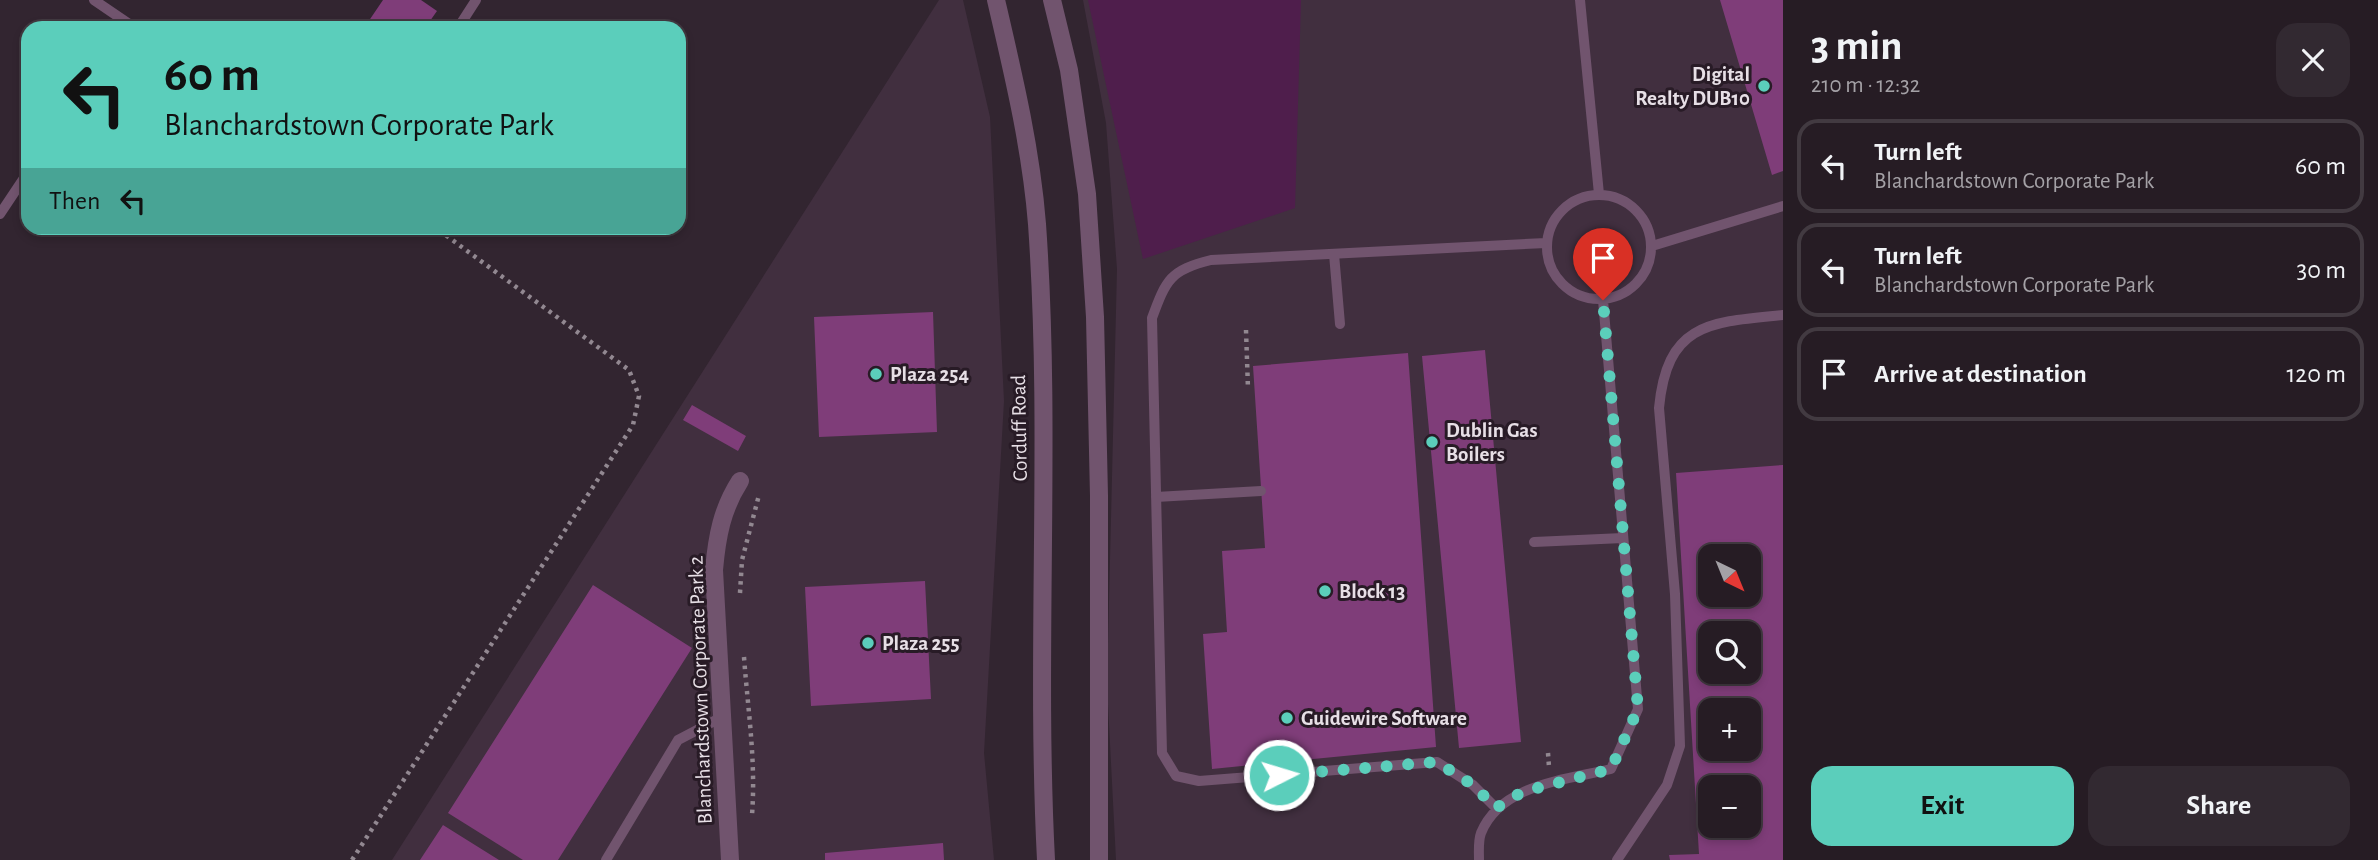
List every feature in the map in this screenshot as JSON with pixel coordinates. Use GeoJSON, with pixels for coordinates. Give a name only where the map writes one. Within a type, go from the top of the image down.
{"type":"FeatureCollection","features":[{"type":"Feature","properties":{"kind":"street","name":"Corduff Road"},"geometry":{"type":"LineString","coordinates":[[996,0],[1027,148],[1037,223],[1043,454],[1046,860]]}},
{"type":"Feature","properties":{"kind":"street"},"geometry":{"type":"LineString","coordinates":[[1052,0],[1069,70],[1087,194],[1095,317],[1099,496],[1099,860]]}},
{"type":"Feature","properties":{"kind":"street","name":"Blanchardstown Corporate Park 2"},"geometry":{"type":"LineString","coordinates":[[730,860],[714,570],[717,535],[726,503],[740,481]]}},
{"type":"Feature","properties":{"kind":"lane"},"geometry":{"type":"LineString","coordinates":[[94,0],[121,21]]}},
{"type":"Feature","properties":{"kind":"lane"},"geometry":{"type":"LineString","coordinates":[[463,21],[477,0]]}},
{"type":"Feature","properties":{"kind":"lane"},"geometry":{"type":"LineString","coordinates":[[1580,0],[1599,194]]}},
{"type":"Feature","properties":{"kind":"lane"},"geometry":{"type":"LineString","coordinates":[[0,214],[21,182]]}},
{"type":"Feature","properties":{"kind":"lane"},"geometry":{"type":"LineString","coordinates":[[1599,194],[1618,197],[1633,206],[1645,220],[1652,246],[1648,267],[1637,284],[1622,295],[1603,300],[1581,297],[1560,283],[1549,265],[1546,243],[1552,223],[1564,208],[1581,197],[1599,194]]}},
{"type":"Feature","properties":{"kind":"lane"},"geometry":{"type":"LineString","coordinates":[[1652,246],[1783,206]]}},
{"type":"Feature","properties":{"kind":"lane"},"geometry":{"type":"LineString","coordinates":[[1496,808],[1473,785],[1437,762],[1199,781],[1175,776],[1162,753],[1152,318],[1162,291],[1181,267],[1211,260],[1546,243]]}},
{"type":"Feature","properties":{"kind":"lane"},"geometry":{"type":"LineString","coordinates":[[1334,254],[1340,324]]}},
{"type":"Feature","properties":{"kind":"lane"},"geometry":{"type":"LineString","coordinates":[[1479,860],[1480,835],[1496,808],[1522,792],[1611,769],[1638,709],[1603,300]]}},
{"type":"Feature","properties":{"kind":"lane"},"geometry":{"type":"LineString","coordinates":[[1617,860],[1667,785],[1680,746],[1675,594],[1659,408],[1662,378],[1673,353],[1690,333],[1739,319],[1783,315]]}},
{"type":"Feature","properties":{"kind":"lane"},"geometry":{"type":"LineString","coordinates":[[1156,497],[1261,491]]}},
{"type":"Feature","properties":{"kind":"lane"},"geometry":{"type":"LineString","coordinates":[[1534,542],[1623,538]]}},
{"type":"Feature","properties":{"kind":"lane"},"geometry":{"type":"LineString","coordinates":[[606,860],[678,740],[722,717]]}},
{"type":"Feature","properties":{"kind":"path"},"geometry":{"type":"LineString","coordinates":[[352,860],[633,425],[639,396],[629,370],[446,235]]}},
{"type":"Feature","properties":{"kind":"path"},"geometry":{"type":"LineString","coordinates":[[1246,330],[1248,389]]}},
{"type":"Feature","properties":{"kind":"path"},"geometry":{"type":"LineString","coordinates":[[739,600],[743,560],[760,491]]}},
{"type":"Feature","properties":{"kind":"path"},"geometry":{"type":"LineString","coordinates":[[743,654],[753,729],[749,745],[755,768],[753,829]]}},
{"type":"Feature","properties":{"kind":"shaded area"},"geometry":{"type":"Polygon","coordinates":[[[939,0],[963,0],[990,117],[1004,401],[984,753],[994,860],[392,860],[939,0]]]}},
{"type":"Feature","properties":{"kind":"shaded area"},"geometry":{"type":"Polygon","coordinates":[[[1083,0],[1783,0],[1783,860],[1116,860],[1107,685],[1117,269],[1106,123],[1083,0]]]}},
{"type":"Feature","properties":{"kind":"shaded area"},"geometry":{"type":"Polygon","coordinates":[[[1088,0],[1301,0],[1295,208],[1143,259],[1088,0]]]}},
{"type":"Feature","properties":{"kind":"building"},"geometry":{"type":"Polygon","coordinates":[[[383,0],[421,0],[437,11],[430,21],[369,21],[383,0]]]}},
{"type":"Feature","properties":{"kind":"building","name":"Digital Realty DUB10"},"geometry":{"type":"Polygon","coordinates":[[[1720,0],[1783,0],[1783,171],[1772,175],[1720,0]]]}},
{"type":"Feature","properties":{"kind":"building","name":"Plaza 254"},"geometry":{"type":"Polygon","coordinates":[[[933,312],[937,432],[819,437],[814,317],[933,312]]]}},
{"type":"Feature","properties":{"kind":"building","name":"Block 13"},"geometry":{"type":"Polygon","coordinates":[[[1485,350],[1521,742],[1459,748],[1422,356],[1485,350]]]}},
{"type":"Feature","properties":{"kind":"building","name":"Block 13"},"geometry":{"type":"Polygon","coordinates":[[[1408,353],[1436,747],[1212,769],[1203,634],[1227,632],[1222,551],[1265,548],[1253,366],[1408,353]]]}},
{"type":"Feature","properties":{"kind":"building"},"geometry":{"type":"Polygon","coordinates":[[[692,405],[746,436],[738,451],[683,420],[692,405]]]}},
{"type":"Feature","properties":{"kind":"building"},"geometry":{"type":"Polygon","coordinates":[[[1783,465],[1783,860],[1670,860],[1669,855],[1699,854],[1698,838],[1761,838],[1761,775],[1698,775],[1698,837],[1676,473],[1783,465]]]}},
{"type":"Feature","properties":{"kind":"building","name":"Plaza 255"},"geometry":{"type":"Polygon","coordinates":[[[925,581],[931,699],[811,706],[805,587],[925,581]]]}},
{"type":"Feature","properties":{"kind":"building"},"geometry":{"type":"Polygon","coordinates":[[[593,585],[692,648],[558,860],[523,860],[448,813],[593,585]]]}},
{"type":"Feature","properties":{"kind":"building"},"geometry":{"type":"Polygon","coordinates":[[[443,825],[499,860],[420,860],[443,825]]]}},
{"type":"Feature","properties":{"kind":"building"},"geometry":{"type":"Polygon","coordinates":[[[943,843],[944,860],[825,860],[825,853],[943,843]]]}},
{"type":"Feature","properties":{"kind":"place","name":"Digital Realty DUB10"},"geometry":{"type":"Point","coordinates":[1764,86]}},
{"type":"Feature","properties":{"kind":"place","name":"Plaza 254"},"geometry":{"type":"Point","coordinates":[876,374]}},
{"type":"Feature","properties":{"kind":"place","name":"Dublin Gas Boilers"},"geometry":{"type":"Point","coordinates":[1432,442]}},
{"type":"Feature","properties":{"kind":"place","name":"Block 13"},"geometry":{"type":"Point","coordinates":[1325,591]}},
{"type":"Feature","properties":{"kind":"place","name":"Plaza 255"},"geometry":{"type":"Point","coordinates":[868,643]}},
{"type":"Feature","properties":{"kind":"place","name":"Guidewire Software"},"geometry":{"type":"Point","coordinates":[1287,718]}},
{"type":"Feature","properties":{"kind":"route"},"geometry":{"type":"LineString","coordinates":[[1279,775],[1437,762],[1473,785],[1496,808],[1522,792],[1611,769],[1638,709],[1603,300]]}}]}
